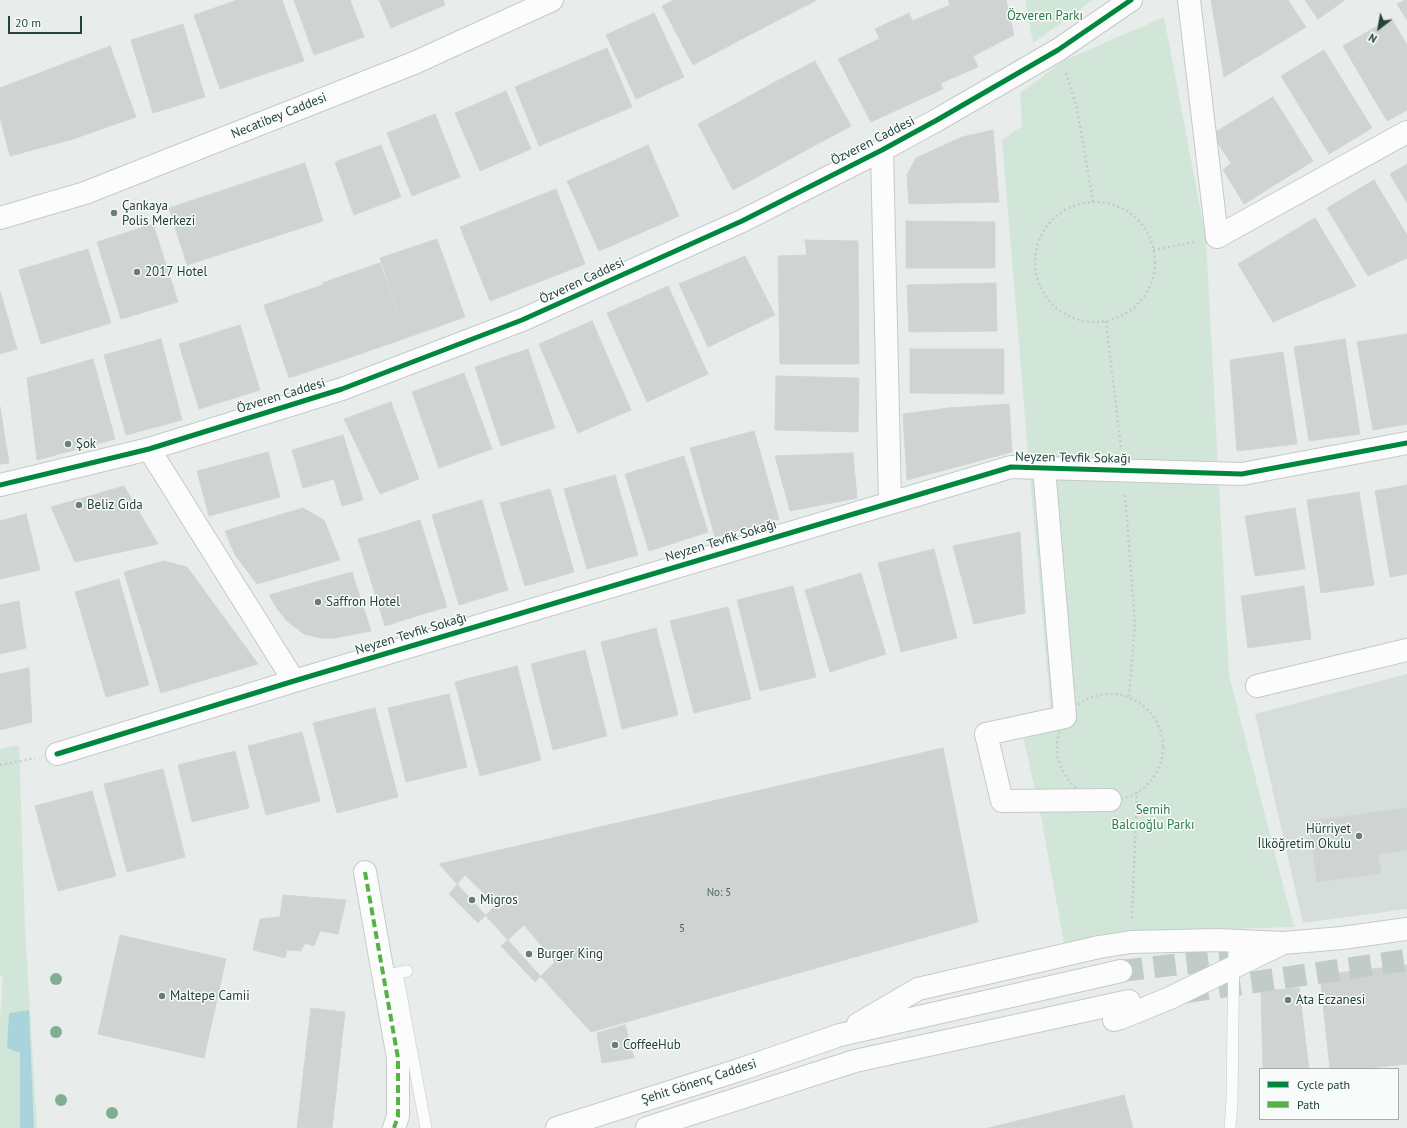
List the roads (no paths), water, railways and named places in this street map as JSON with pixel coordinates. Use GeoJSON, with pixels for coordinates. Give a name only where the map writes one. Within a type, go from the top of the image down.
{"type":"FeatureCollection","features":[{"type":"Feature","properties":{"kind":"street","name":"Necatibey Caddesi"},"geometry":{"type":"LineString","coordinates":[[0,218],[99,188],[414,63],[552,0]]}},
{"type":"Feature","properties":{"kind":"street","name":"Özveren Caddesi"},"geometry":{"type":"LineString","coordinates":[[0,485],[149,449],[342,389],[522,320],[742,221],[882,150],[1058,50],[1131,0]]}},
{"type":"Feature","properties":{"kind":"street"},"geometry":{"type":"LineString","coordinates":[[1189,0],[1216,237],[1407,132]]}},
{"type":"Feature","properties":{"kind":"street"},"geometry":{"type":"LineString","coordinates":[[882,150],[890,502]]}},
{"type":"Feature","properties":{"kind":"street","name":"Neyzen Tevfik Sokağı"},"geometry":{"type":"LineString","coordinates":[[57,754],[294,681],[1011,467],[1242,474],[1407,443]]}},
{"type":"Feature","properties":{"kind":"street"},"geometry":{"type":"LineString","coordinates":[[149,449],[294,681]]}},
{"type":"Feature","properties":{"kind":"street"},"geometry":{"type":"LineString","coordinates":[[1044,468],[1065,717],[986,734],[1002,802],[1110,800]]}},
{"type":"Feature","properties":{"kind":"street"},"geometry":{"type":"LineString","coordinates":[[1257,686],[1407,650]]}},
{"type":"Feature","properties":{"kind":"street"},"geometry":{"type":"LineString","coordinates":[[365,872],[398,1058],[398,1116],[394,1128]]}},
{"type":"Feature","properties":{"kind":"street"},"geometry":{"type":"LineString","coordinates":[[840,1035],[918,988],[1099,947],[1131,942],[1218,940],[1283,943],[1342,938],[1407,929]]}},
{"type":"Feature","properties":{"kind":"street"},"geometry":{"type":"LineString","coordinates":[[855,1061],[932,1058],[1121,1018],[1170,998],[1283,943]]}},
{"type":"Feature","properties":{"kind":"street"},"geometry":{"type":"LineString","coordinates":[[840,1035],[1121,971]]}},
{"type":"Feature","properties":{"kind":"street"},"geometry":{"type":"LineString","coordinates":[[647,1128],[855,1061],[1129,1001]]}},
{"type":"Feature","properties":{"kind":"street","name":"Şehit Gönenç Caddesi"},"geometry":{"type":"LineString","coordinates":[[557,1128],[739,1070],[840,1035]]}},
{"type":"Feature","properties":{"kind":"lane"},"geometry":{"type":"LineString","coordinates":[[1230,1128],[1232,1101],[1234,941]]}},
{"type":"Feature","properties":{"kind":"lane"},"geometry":{"type":"LineString","coordinates":[[407,971],[397,973],[426,1128]]}},
{"type":"Feature","properties":{"kind":"water"},"geometry":{"type":"Polygon","coordinates":[[[29,1010],[34,1128],[20,1128],[20,1053],[7,1048],[9,1013],[29,1010]]]}},
{"type":"Feature","properties":{"kind":"tunnel"},"geometry":{"type":"LineString","coordinates":[[1121,971],[1257,955]]}},
{"type":"Feature","properties":{"kind":"tunnel"},"geometry":{"type":"LineString","coordinates":[[1186,992],[1407,960]]}},
{"type":"Feature","properties":{"kind":"place","name":"Çankaya Polis Merkezi"},"geometry":{"type":"Point","coordinates":[114,213]}},
{"type":"Feature","properties":{"kind":"place","name":"2017 Hotel"},"geometry":{"type":"Point","coordinates":[137,272]}},
{"type":"Feature","properties":{"kind":"place","name":"Şok"},"geometry":{"type":"Point","coordinates":[68,444]}},
{"type":"Feature","properties":{"kind":"place","name":"Beliz Gıda"},"geometry":{"type":"Point","coordinates":[79,505]}},
{"type":"Feature","properties":{"kind":"place","name":"Saffron Hotel"},"geometry":{"type":"Point","coordinates":[318,602]}},
{"type":"Feature","properties":{"kind":"place","name":"Hürriyet İlköğretim Okulu"},"geometry":{"type":"Point","coordinates":[1359,836]}},
{"type":"Feature","properties":{"kind":"place","name":"Migros"},"geometry":{"type":"Point","coordinates":[472,900]}},
{"type":"Feature","properties":{"kind":"place","name":"Burger King"},"geometry":{"type":"Point","coordinates":[529,954]}},
{"type":"Feature","properties":{"kind":"place","name":"Maltepe Camii"},"geometry":{"type":"Point","coordinates":[162,996]}},
{"type":"Feature","properties":{"kind":"place","name":"Ata Eczanesi"},"geometry":{"type":"Point","coordinates":[1288,1000]}},
{"type":"Feature","properties":{"kind":"place","name":"CoffeeHub"},"geometry":{"type":"Point","coordinates":[615,1045]}},
{"type":"Feature","properties":{"kind":"park label","name":"Özveren Parkı"},"geometry":{"type":"Point","coordinates":[1045,16]}},
{"type":"Feature","properties":{"kind":"park label","name":"Semih Balcıoğlu Parkı"},"geometry":{"type":"Point","coordinates":[1153,818]}}]}
